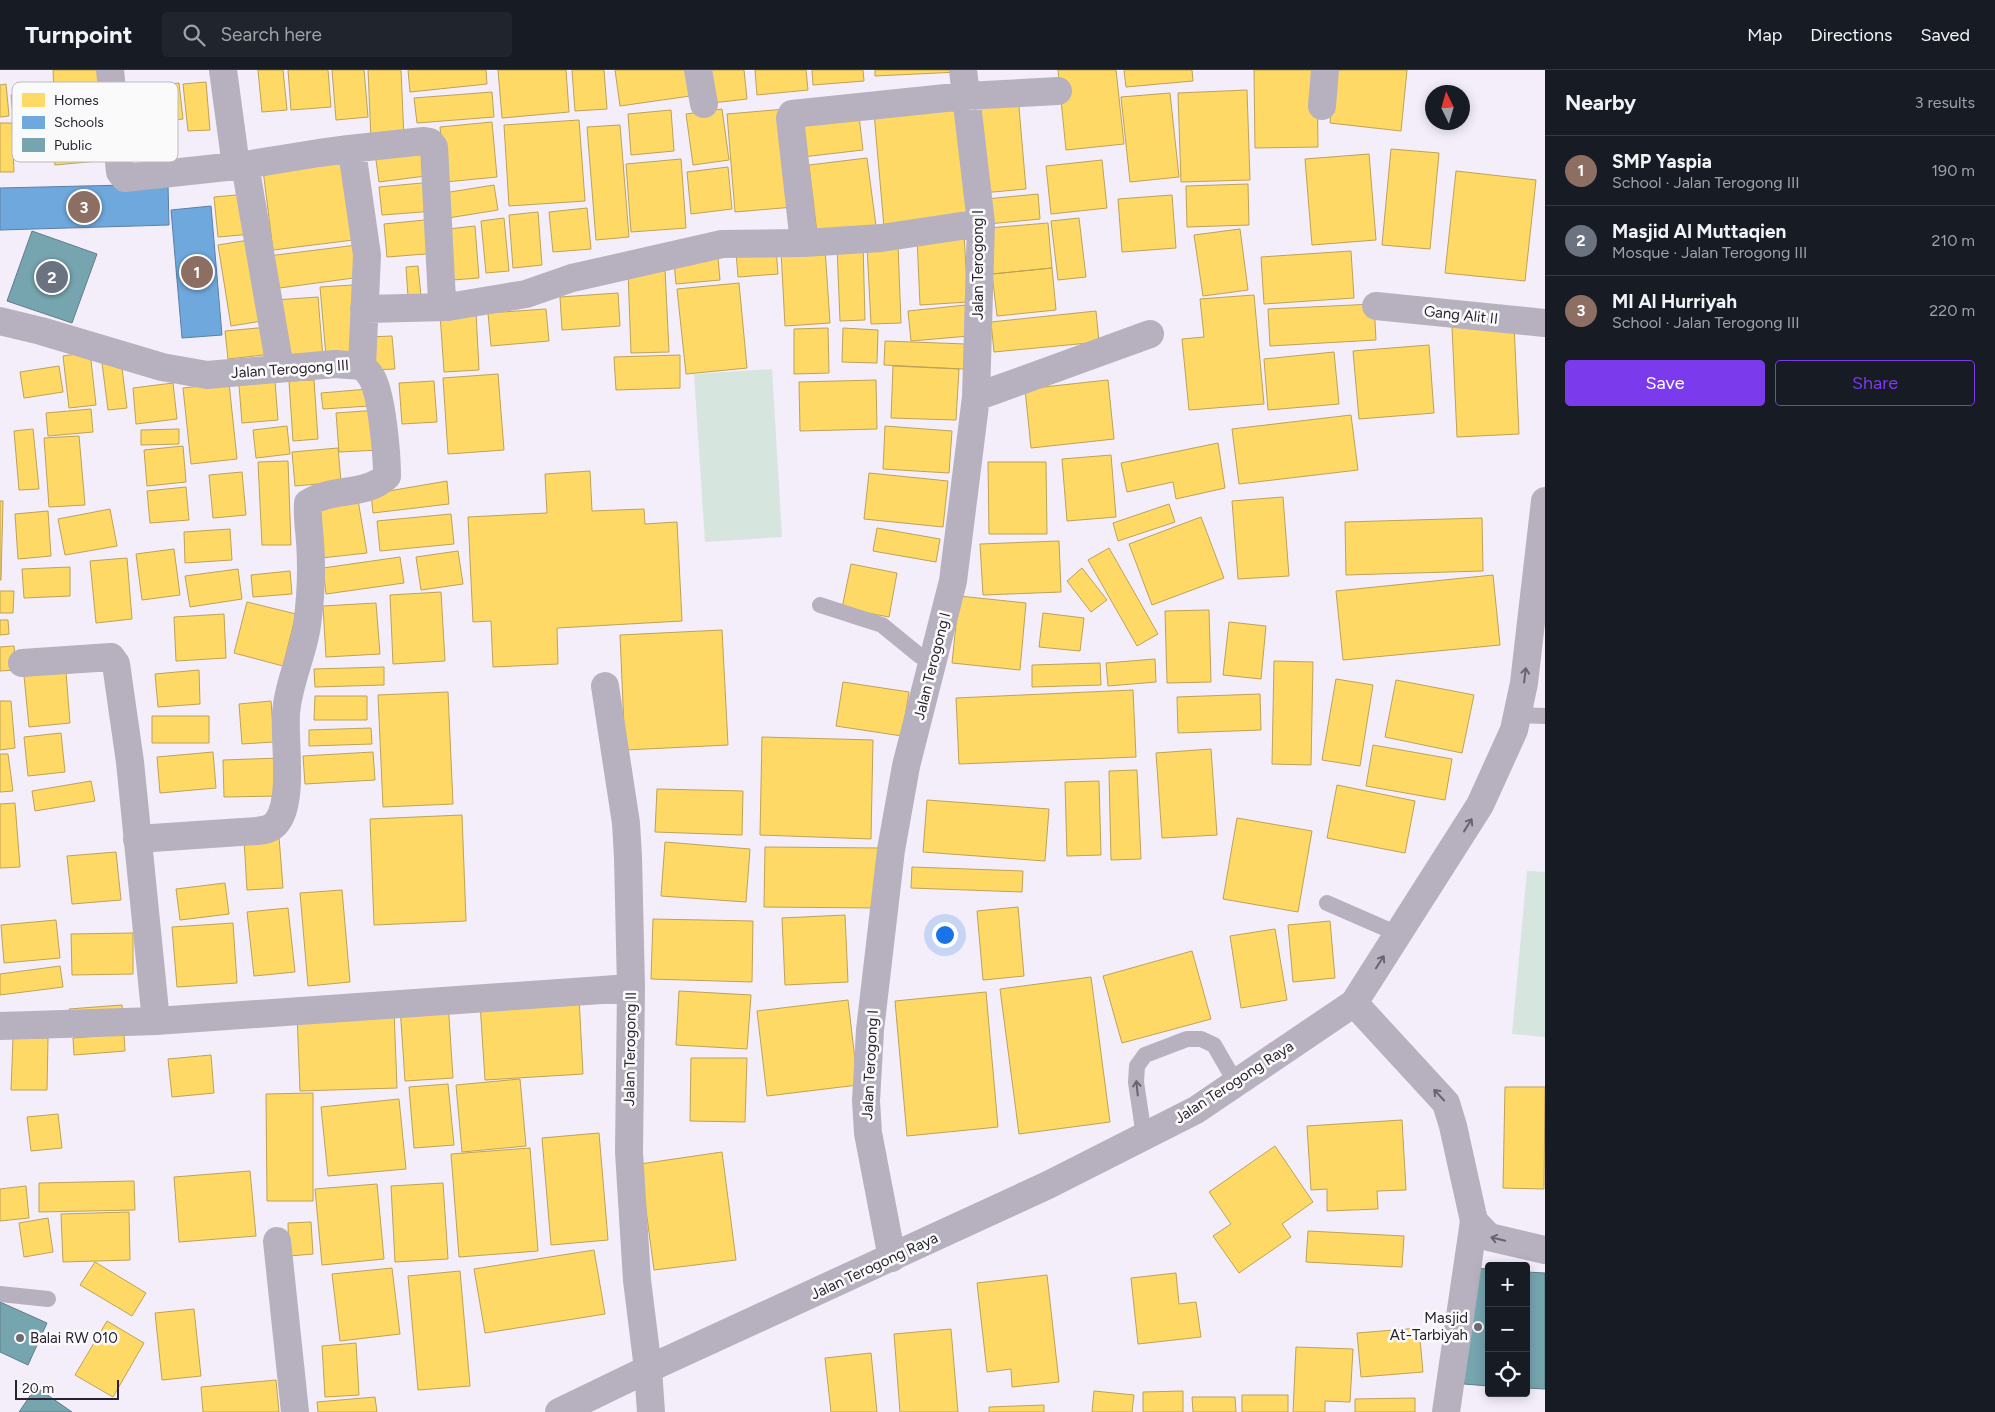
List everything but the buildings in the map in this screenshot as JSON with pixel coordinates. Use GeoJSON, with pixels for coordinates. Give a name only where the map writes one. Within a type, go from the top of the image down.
{"type":"FeatureCollection","features":[{"type":"Feature","properties":{"kind":"street"},"geometry":{"type":"LineString","coordinates":[[223,70],[280,368]]}},
{"type":"Feature","properties":{"kind":"street"},"geometry":{"type":"LineString","coordinates":[[698,70],[704,104]]}},
{"type":"Feature","properties":{"kind":"street"},"geometry":{"type":"LineString","coordinates":[[1322,106],[1325,70]]}},
{"type":"Feature","properties":{"kind":"street"},"geometry":{"type":"LineString","coordinates":[[804,243],[791,115],[964,83],[1058,91]]}},
{"type":"Feature","properties":{"kind":"street","name":"Jalan Terogong I"},"geometry":{"type":"LineString","coordinates":[[892,1258],[868,1133],[866,1101],[870,1030],[891,850],[906,766],[953,581],[976,397],[981,223],[964,83]]}},
{"type":"Feature","properties":{"kind":"street"},"geometry":{"type":"LineString","coordinates":[[119,162],[120,172],[125,178],[241,166],[349,149],[424,141],[430,142],[434,147],[442,300],[448,307]]}},
{"type":"Feature","properties":{"kind":"street","name":"Jalan Terogong III"},"geometry":{"type":"LineString","coordinates":[[0,321],[42,331],[162,367],[207,375],[335,364],[362,366],[367,255],[353,158],[349,149]]}},
{"type":"Feature","properties":{"kind":"street"},"geometry":{"type":"LineString","coordinates":[[364,309],[448,307],[526,294],[572,278],[722,244],[804,243],[881,238],[981,223]]}},
{"type":"Feature","properties":{"kind":"street","name":"Gang Alit II"},"geometry":{"type":"LineString","coordinates":[[1376,306],[1545,323]]}},
{"type":"Feature","properties":{"kind":"street"},"geometry":{"type":"LineString","coordinates":[[976,397],[1150,334]]}},
{"type":"Feature","properties":{"kind":"street"},"geometry":{"type":"LineString","coordinates":[[137,839],[257,831],[269,829],[276,824],[281,816],[284,807],[287,770],[286,714],[307,626],[310,599],[311,574],[307,516],[308,503],[318,496],[364,489],[379,484],[387,476],[387,454],[379,400],[372,378],[362,366]]}},
{"type":"Feature","properties":{"kind":"street","name":"Jalan Terogong Raya"},"geometry":{"type":"LineString","coordinates":[[559,1412],[648,1369],[1048,1185],[1196,1110],[1354,1003],[1480,805],[1514,730],[1532,715],[1545,501]]}},
{"type":"Feature","properties":{"kind":"street"},"geometry":{"type":"LineString","coordinates":[[22,663],[111,657],[114,659],[118,672],[130,762],[156,1020]]}},
{"type":"Feature","properties":{"kind":"street","name":"Jalan Terogong II"},"geometry":{"type":"LineString","coordinates":[[605,686],[626,823],[631,988],[630,1152],[637,1280],[648,1369],[651,1412]]}},
{"type":"Feature","properties":{"kind":"street"},"geometry":{"type":"LineString","coordinates":[[0,1026],[156,1020],[631,988]]}},
{"type":"Feature","properties":{"kind":"street"},"geometry":{"type":"LineString","coordinates":[[1354,1003],[1446,1103],[1453,1126],[1474,1221],[1446,1412]]}},
{"type":"Feature","properties":{"kind":"street"},"geometry":{"type":"LineString","coordinates":[[1474,1221],[1489,1237],[1545,1250]]}},
{"type":"Feature","properties":{"kind":"street"},"geometry":{"type":"LineString","coordinates":[[277,1241],[294,1412]]}},
{"type":"Feature","properties":{"kind":"lane"},"geometry":{"type":"LineString","coordinates":[[820,604],[882,625],[920,656],[933,662]]}},
{"type":"Feature","properties":{"kind":"lane"},"geometry":{"type":"LineString","coordinates":[[1328,903],[1398,934]]}},
{"type":"Feature","properties":{"kind":"lane"},"geometry":{"type":"LineString","coordinates":[[1144,1136],[1136,1082],[1137,1066],[1145,1054],[1187,1039],[1200,1039],[1214,1045],[1236,1083]]}},
{"type":"Feature","properties":{"kind":"lane"},"geometry":{"type":"LineString","coordinates":[[0,1294],[48,1298]]}},
{"type":"Feature","properties":{"kind":"shaded area"},"geometry":{"type":"Polygon","coordinates":[[[772,369],[782,537],[705,542],[694,374],[772,369]]]}},
{"type":"Feature","properties":{"kind":"shaded area"},"geometry":{"type":"Polygon","coordinates":[[[1527,871],[1545,872],[1545,1037],[1512,1034],[1527,871]]]}},
{"type":"Feature","properties":{"kind":"place","name":"MI Al Hurriyah"},"geometry":{"type":"Point","coordinates":[84,207]}},
{"type":"Feature","properties":{"kind":"place","name":"SMP Yaspia"},"geometry":{"type":"Point","coordinates":[197,272]}},
{"type":"Feature","properties":{"kind":"place","name":"Masjid Al Muttaqien"},"geometry":{"type":"Point","coordinates":[52,277]}},
{"type":"Feature","properties":{"kind":"place","name":"Masjid At-Tarbiyah"},"geometry":{"type":"Point","coordinates":[1478,1327]}},
{"type":"Feature","properties":{"kind":"place","name":"Balai RW 010"},"geometry":{"type":"Point","coordinates":[20,1338]}}]}
